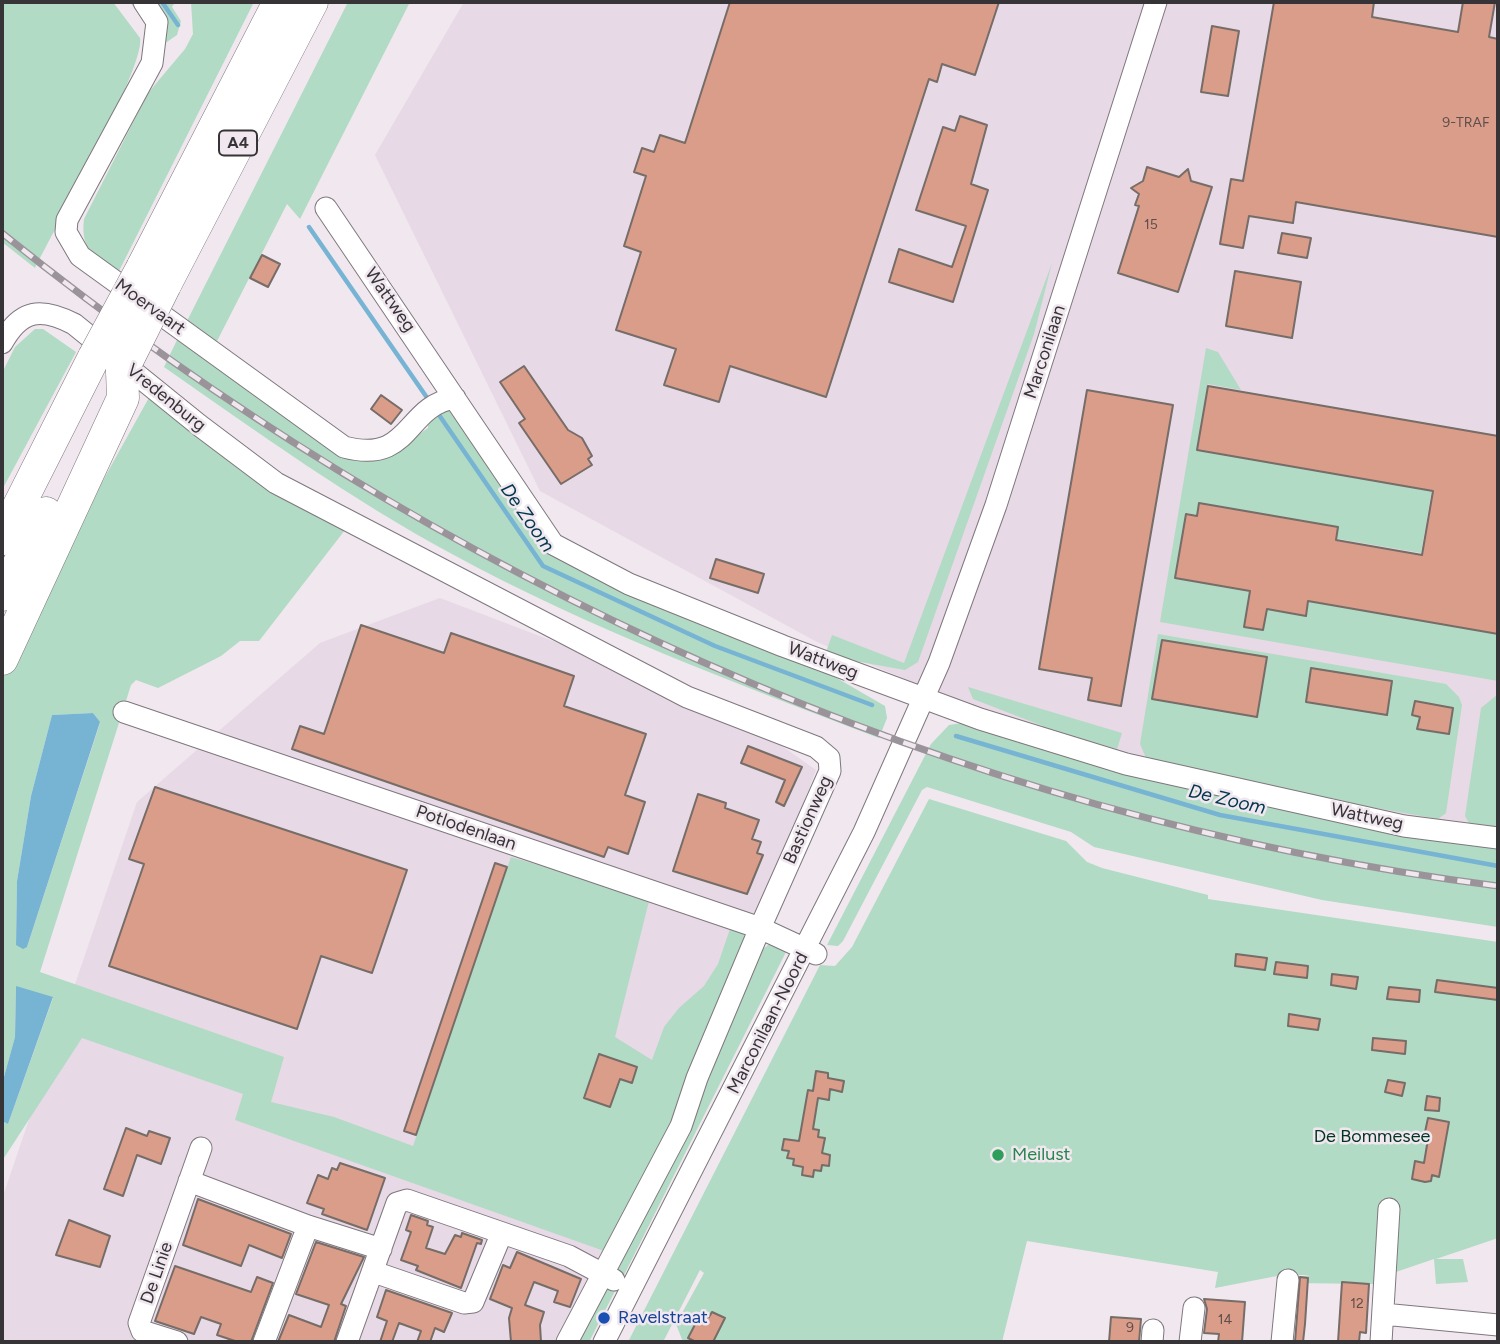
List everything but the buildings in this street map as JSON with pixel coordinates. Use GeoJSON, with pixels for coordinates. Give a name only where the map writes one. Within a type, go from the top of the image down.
{"type":"FeatureCollection","features":[{"type":"Feature","properties":{"kind":"highway","name":"A4"},"geometry":{"type":"LineString","coordinates":[[2,595],[279,2]]}},
{"type":"Feature","properties":{"kind":"highway","name":"A4"},"geometry":{"type":"LineString","coordinates":[[153,276],[312,2]]}},
{"type":"Feature","properties":{"kind":"highway","name":"A4"},"geometry":{"type":"LineString","coordinates":[[2,498],[103,375]]}},
{"type":"Feature","properties":{"kind":"highway","name":"A4"},"geometry":{"type":"LineString","coordinates":[[2,539],[103,375]]}},
{"type":"Feature","properties":{"kind":"highway","name":"A4"},"geometry":{"type":"LineString","coordinates":[[2,659],[103,375]]}},
{"type":"Feature","properties":{"kind":"street","name":"Moervaart"},"geometry":{"type":"LineString","coordinates":[[144,2],[157,22],[152,63],[67,219],[66,232],[71,245],[80,256],[344,447],[361,451],[379,450],[396,443],[421,417],[447,399]]}},
{"type":"Feature","properties":{"kind":"street","name":"Marconilaan"},"geometry":{"type":"LineString","coordinates":[[923,699],[964,600],[996,505],[1156,2]]}},
{"type":"Feature","properties":{"kind":"street","name":"Wattweg"},"geometry":{"type":"LineString","coordinates":[[326,208],[447,399],[553,544],[629,584],[979,719],[1126,764],[1404,826],[1498,838]]}},
{"type":"Feature","properties":{"kind":"street","name":"Vredenburg"},"geometry":{"type":"LineString","coordinates":[[2,343],[20,319],[34,313],[51,312],[74,324],[276,483],[336,515]]}},
{"type":"Feature","properties":{"kind":"street","name":"Bastionweg"},"geometry":{"type":"LineString","coordinates":[[336,515],[687,697],[816,747],[829,758],[830,771],[760,928],[681,1126],[567,1342]]}},
{"type":"Feature","properties":{"kind":"street","name":"Marconilaan-Noord"},"geometry":{"type":"LineString","coordinates":[[604,1342],[811,952],[923,699]]}},
{"type":"Feature","properties":{"kind":"street","name":"Potlodenlaan"},"geometry":{"type":"LineString","coordinates":[[124,712],[760,928],[811,952]]}},
{"type":"Feature","properties":{"kind":"street","name":"De Linie"},"geometry":{"type":"LineString","coordinates":[[177,1342],[142,1331],[139,1323],[201,1148]]}},
{"type":"Feature","properties":{"kind":"street"},"geometry":{"type":"LineString","coordinates":[[190,1181],[309,1226],[381,1249]]}},
{"type":"Feature","properties":{"kind":"street"},"geometry":{"type":"LineString","coordinates":[[347,1342],[397,1203],[407,1200],[501,1235],[569,1256],[632,1288]]}},
{"type":"Feature","properties":{"kind":"street"},"geometry":{"type":"LineString","coordinates":[[1381,1342],[1389,1209]]}},
{"type":"Feature","properties":{"kind":"street"},"geometry":{"type":"LineString","coordinates":[[264,1342],[309,1226]]}},
{"type":"Feature","properties":{"kind":"street"},"geometry":{"type":"LineString","coordinates":[[374,1272],[464,1303],[473,1302],[501,1235]]}},
{"type":"Feature","properties":{"kind":"street"},"geometry":{"type":"LineString","coordinates":[[1282,1342],[1288,1280]]}},
{"type":"Feature","properties":{"kind":"street"},"geometry":{"type":"LineString","coordinates":[[1190,1342],[1194,1308]]}},
{"type":"Feature","properties":{"kind":"street"},"geometry":{"type":"LineString","coordinates":[[1383,1314],[1498,1325]]}},
{"type":"Feature","properties":{"kind":"shaded area"},"geometry":{"type":"Polygon","coordinates":[[[464,2],[1498,2],[1498,856],[1242,820],[817,642],[540,491],[375,155],[464,2]]]}},
{"type":"Feature","properties":{"kind":"shaded area"},"geometry":{"type":"Polygon","coordinates":[[[440,598],[728,708],[816,770],[643,1227],[582,1342],[2,1342],[2,1199],[137,802],[320,643],[440,598]]]}},
{"type":"Feature","properties":{"kind":"green space"},"geometry":{"type":"Polygon","coordinates":[[[2,2],[113,2],[140,38],[138,54],[129,80],[114,113],[35,268],[2,242],[2,2]]]}},
{"type":"Feature","properties":{"kind":"green space"},"geometry":{"type":"Polygon","coordinates":[[[130,2],[175,2],[172,7],[181,21],[177,35],[161,46],[130,2]]]}},
{"type":"Feature","properties":{"kind":"green space"},"geometry":{"type":"Polygon","coordinates":[[[191,2],[254,2],[118,273],[96,256],[87,245],[83,230],[84,219],[148,93],[185,49],[193,34],[191,2]]]}},
{"type":"Feature","properties":{"kind":"green space"},"geometry":{"type":"Polygon","coordinates":[[[348,2],[410,2],[300,219],[287,204],[215,345],[186,323],[348,2]]]}},
{"type":"Feature","properties":{"kind":"green space"},"geometry":{"type":"Polygon","coordinates":[[[1052,263],[1034,334],[918,662],[905,670],[849,660],[826,652],[832,635],[904,663],[1052,263]]]}},
{"type":"Feature","properties":{"kind":"green space"},"geometry":{"type":"Polygon","coordinates":[[[35,329],[43,329],[76,352],[2,490],[2,373],[15,347],[35,329]]]}},
{"type":"Feature","properties":{"kind":"green space"},"geometry":{"type":"Polygon","coordinates":[[[177,340],[325,442],[396,450],[428,428],[428,421],[445,407],[454,407],[548,538],[828,673],[885,706],[887,718],[879,738],[609,630],[452,554],[305,465],[164,367],[177,340]]]}},
{"type":"Feature","properties":{"kind":"green space"},"geometry":{"type":"Polygon","coordinates":[[[1206,348],[1218,352],[1241,390],[1208,384],[1197,449],[1432,489],[1421,553],[1187,513],[1176,577],[1498,632],[1498,681],[1160,622],[1206,348]]]}},
{"type":"Feature","properties":{"kind":"green space"},"geometry":{"type":"Polygon","coordinates":[[[151,394],[345,530],[259,641],[240,641],[221,656],[158,688],[136,680],[131,685],[40,972],[284,1057],[271,1102],[334,1117],[413,1146],[511,857],[650,897],[615,1037],[652,1060],[664,1027],[679,1008],[704,986],[718,964],[731,926],[746,932],[674,1123],[607,1252],[235,1120],[243,1094],[82,1038],[2,1161],[2,1121],[8,1124],[53,998],[16,987],[15,1037],[2,1084],[2,679],[61,556],[151,394]],[[93,713],[52,715],[31,796],[17,881],[16,945],[27,947],[100,723],[93,713]]]}},
{"type":"Feature","properties":{"kind":"green space"},"geometry":{"type":"Polygon","coordinates":[[[1158,634],[1446,684],[1459,697],[1462,705],[1446,813],[1438,819],[1309,796],[1146,758],[1140,744],[1158,634]],[[1162,640],[1152,699],[1256,717],[1266,657],[1162,640]]]}},
{"type":"Feature","properties":{"kind":"green space"},"geometry":{"type":"Polygon","coordinates":[[[968,687],[1122,733],[1117,749],[1043,729],[1043,726],[973,699],[968,687]]]}},
{"type":"Feature","properties":{"kind":"green space"},"geometry":{"type":"Polygon","coordinates":[[[1498,694],[1498,827],[1469,823],[1465,816],[1481,708],[1498,694]]]}},
{"type":"Feature","properties":{"kind":"green space"},"geometry":{"type":"Polygon","coordinates":[[[962,723],[1498,845],[1498,927],[1322,900],[1094,847],[1071,832],[927,787],[922,790],[843,941],[838,946],[827,945],[931,744],[949,725],[962,723]]]}},
{"type":"Feature","properties":{"kind":"green space","name":"De Bommesee"},"geometry":{"type":"Polygon","coordinates":[[[929,799],[1066,841],[1087,862],[1208,895],[1208,899],[1498,942],[1498,1238],[1436,1259],[1463,1259],[1468,1282],[1436,1284],[1434,1259],[1390,1274],[1374,1284],[1291,1283],[1291,1278],[1310,1275],[1282,1275],[1215,1288],[1218,1272],[1027,1241],[1002,1342],[683,1342],[676,1324],[704,1273],[700,1270],[663,1342],[628,1342],[820,965],[835,966],[852,947],[929,799]]]}},
{"type":"Feature","properties":{"kind":"green space"},"geometry":{"type":"Polygon","coordinates":[[[772,942],[786,952],[624,1275],[612,1269],[709,1066],[759,952],[772,942]]]}},
{"type":"Feature","properties":{"kind":"green space"},"geometry":{"type":"Polygon","coordinates":[[[605,1283],[616,1289],[589,1342],[573,1342],[605,1283]]]}},
{"type":"Feature","properties":{"kind":"water"},"geometry":{"type":"Polygon","coordinates":[[[93,713],[100,722],[27,947],[23,949],[16,945],[17,881],[31,796],[52,715],[93,713]]]}},
{"type":"Feature","properties":{"kind":"water"},"geometry":{"type":"Polygon","coordinates":[[[16,986],[53,997],[8,1124],[2,1121],[2,1084],[15,1037],[16,986]]]}},
{"type":"Feature","properties":{"kind":"waterway","name":"De Zoom"},"geometry":{"type":"LineString","coordinates":[[162,2],[178,25]]}},
{"type":"Feature","properties":{"kind":"waterway","name":"De Zoom"},"geometry":{"type":"LineString","coordinates":[[309,227],[430,402]]}},
{"type":"Feature","properties":{"kind":"waterway","name":"De Zoom"},"geometry":{"type":"LineString","coordinates":[[437,412],[543,566],[715,646],[872,705]]}},
{"type":"Feature","properties":{"kind":"waterway","name":"De Zoom"},"geometry":{"type":"LineString","coordinates":[[956,736],[1220,815],[1498,866]]}},
{"type":"Feature","properties":{"kind":"railway"},"geometry":{"type":"LineString","coordinates":[[2,233],[167,358],[340,471],[519,573],[705,663],[896,740],[1093,803],[1293,852],[1498,886]]}},
{"type":"Feature","properties":{"kind":"place","name":"Meilust"},"geometry":{"type":"Point","coordinates":[998,1155]}},
{"type":"Feature","properties":{"kind":"place","name":"Ravelstraat"},"geometry":{"type":"Point","coordinates":[604,1318]}}]}
